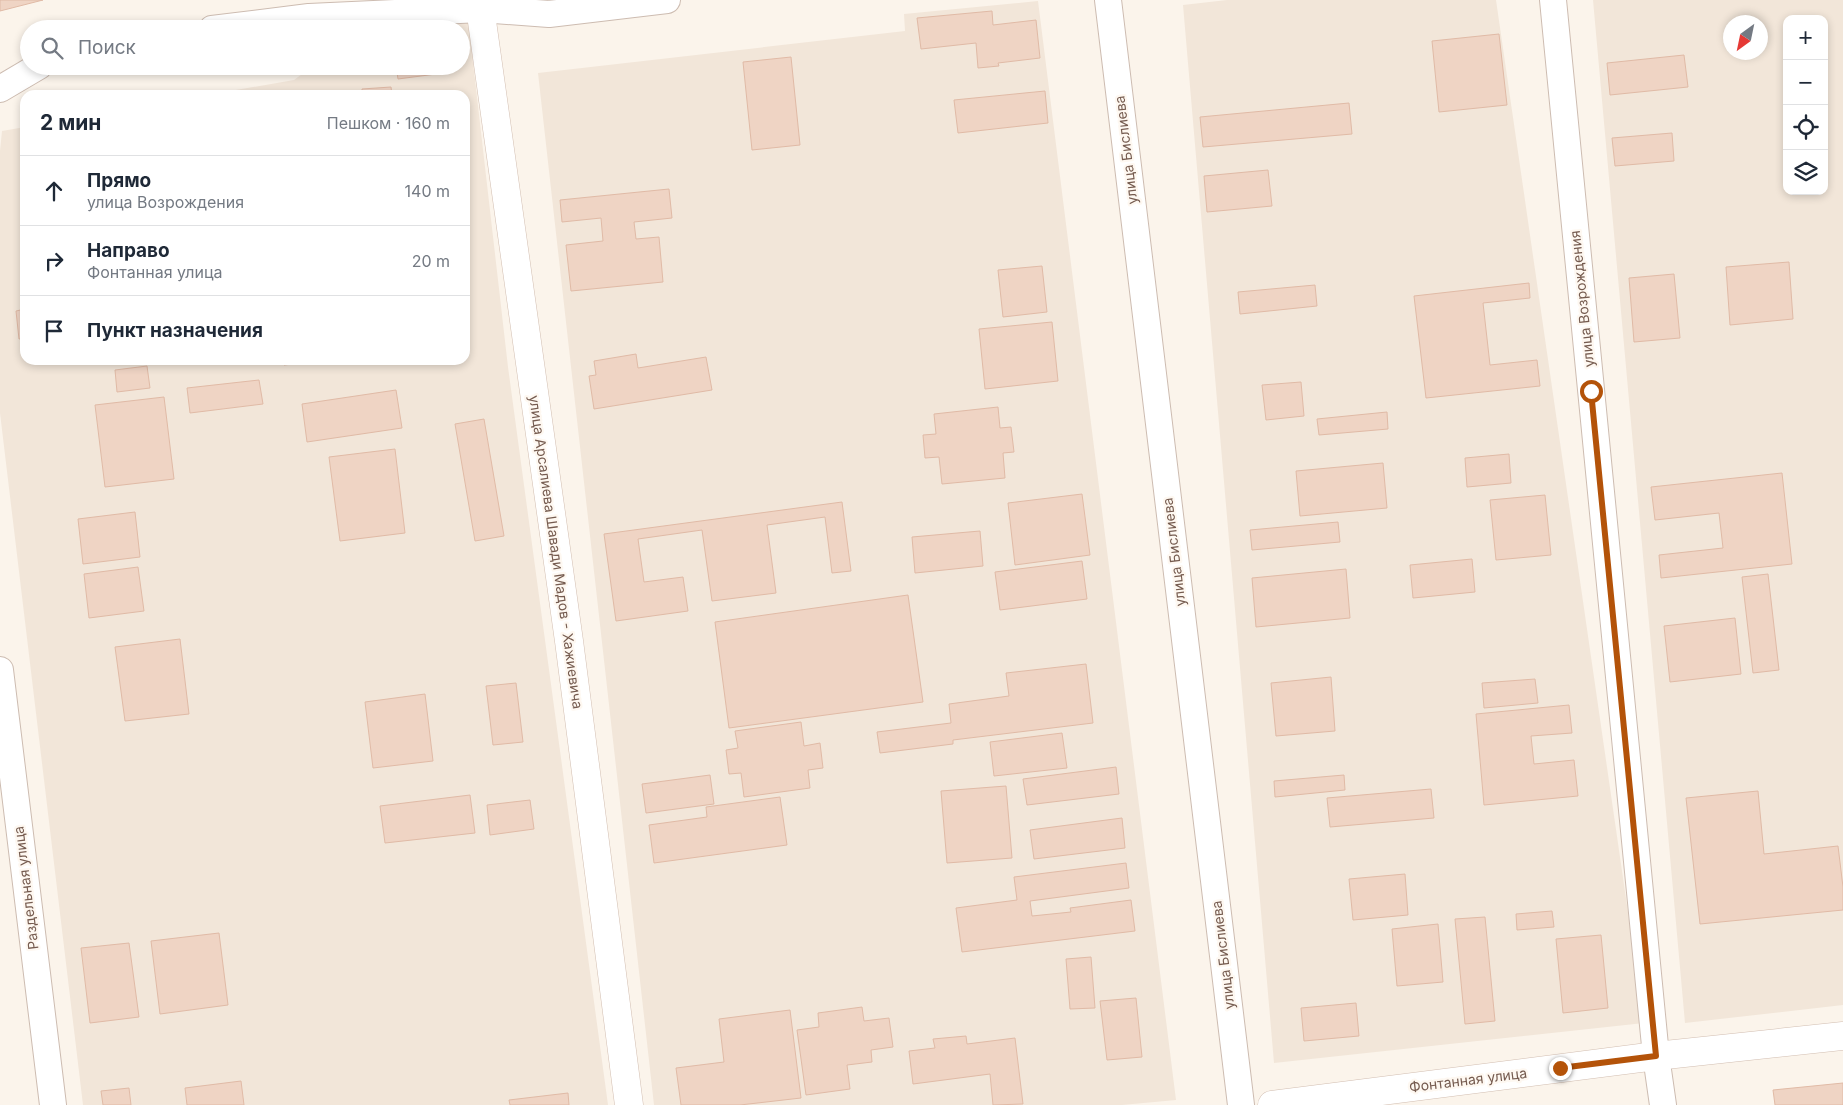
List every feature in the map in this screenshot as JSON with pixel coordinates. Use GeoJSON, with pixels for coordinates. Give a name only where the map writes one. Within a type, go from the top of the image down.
{"type":"FeatureCollection","features":[{"type":"Feature","properties":{"kind":"street"},"geometry":{"type":"LineString","coordinates":[[285,20],[480,4],[549,14],[667,0]]}},
{"type":"Feature","properties":{"kind":"street","name":"улица Бислиева"},"geometry":{"type":"LineString","coordinates":[[1108,0],[1241,1105]]}},
{"type":"Feature","properties":{"kind":"street","name":"улица Возрождения"},"geometry":{"type":"LineString","coordinates":[[1553,0],[1656,1056],[1663,1105]]}},
{"type":"Feature","properties":{"kind":"street","name":"улица Арсалиева Шавади Мадов - Хажиевича"},"geometry":{"type":"LineString","coordinates":[[480,4],[569,640],[629,1105]]}},
{"type":"Feature","properties":{"kind":"street"},"geometry":{"type":"LineString","coordinates":[[0,89],[24,75]]}},
{"type":"Feature","properties":{"kind":"street","name":"Раздельная улица"},"geometry":{"type":"LineString","coordinates":[[0,670],[52,1105]]}},
{"type":"Feature","properties":{"kind":"street","name":"Фонтанная улица"},"geometry":{"type":"LineString","coordinates":[[1272,1105],[1656,1056],[1843,1036]]}},
{"type":"Feature","properties":{"kind":"shaded area"},"geometry":{"type":"Polygon","coordinates":[[[1227,0],[1496,0],[1644,1023],[1274,1063],[1183,5],[1227,0]]]}},
{"type":"Feature","properties":{"kind":"shaded area"},"geometry":{"type":"Polygon","coordinates":[[[1593,0],[1843,0],[1843,1005],[1685,1023],[1593,0]]]}},
{"type":"Feature","properties":{"kind":"shaded area"},"geometry":{"type":"Polygon","coordinates":[[[1038,1],[1176,1100],[1122,1105],[654,1105],[538,73],[905,31],[904,14],[1038,1]]]}},
{"type":"Feature","properties":{"kind":"shaded area"},"geometry":{"type":"Polygon","coordinates":[[[470,36],[508,367],[608,1105],[83,1105],[0,413],[0,151],[2,131],[20,128],[20,365],[470,365],[470,90],[236,90],[294,80],[301,75],[470,75],[470,36]]]}},
{"type":"Feature","properties":{"kind":"building"},"geometry":{"type":"Polygon","coordinates":[[[0,0],[43,0],[0,11],[0,0]]]}},
{"type":"Feature","properties":{"kind":"building"},"geometry":{"type":"Polygon","coordinates":[[[992,11],[993,25],[1036,20],[1040,58],[998,63],[999,66],[978,68],[976,43],[921,49],[917,18],[992,11]]]}},
{"type":"Feature","properties":{"kind":"building"},"geometry":{"type":"Polygon","coordinates":[[[1499,34],[1507,105],[1439,112],[1432,41],[1499,34]]]}},
{"type":"Feature","properties":{"kind":"building"},"geometry":{"type":"Polygon","coordinates":[[[1684,55],[1688,87],[1610,95],[1607,63],[1684,55]]]}},
{"type":"Feature","properties":{"kind":"building"},"geometry":{"type":"Polygon","coordinates":[[[791,57],[800,145],[752,150],[743,62],[791,57]]]}},
{"type":"Feature","properties":{"kind":"building"},"geometry":{"type":"Polygon","coordinates":[[[397,75],[428,75],[398,79],[397,75]]]}},
{"type":"Feature","properties":{"kind":"building"},"geometry":{"type":"Polygon","coordinates":[[[391,87],[391,90],[362,90],[391,87]]]}},
{"type":"Feature","properties":{"kind":"building"},"geometry":{"type":"Polygon","coordinates":[[[1045,91],[1048,123],[958,133],[954,100],[1045,91]]]}},
{"type":"Feature","properties":{"kind":"building"},"geometry":{"type":"Polygon","coordinates":[[[1349,103],[1352,134],[1203,147],[1200,117],[1349,103]]]}},
{"type":"Feature","properties":{"kind":"building"},"geometry":{"type":"Polygon","coordinates":[[[1672,133],[1674,161],[1615,166],[1612,138],[1672,133]]]}},
{"type":"Feature","properties":{"kind":"building"},"geometry":{"type":"Polygon","coordinates":[[[1268,170],[1272,206],[1207,212],[1204,176],[1268,170]]]}},
{"type":"Feature","properties":{"kind":"building"},"geometry":{"type":"Polygon","coordinates":[[[669,189],[672,218],[634,222],[636,239],[659,237],[663,282],[571,291],[566,245],[603,241],[601,218],[562,222],[560,200],[669,189]]]}},
{"type":"Feature","properties":{"kind":"building"},"geometry":{"type":"Polygon","coordinates":[[[1789,262],[1793,319],[1730,325],[1726,267],[1789,262]]]}},
{"type":"Feature","properties":{"kind":"building"},"geometry":{"type":"Polygon","coordinates":[[[1042,266],[1047,312],[1003,317],[998,270],[1042,266]]]}},
{"type":"Feature","properties":{"kind":"building"},"geometry":{"type":"Polygon","coordinates":[[[1674,274],[1680,338],[1634,342],[1629,278],[1674,274]]]}},
{"type":"Feature","properties":{"kind":"building"},"geometry":{"type":"Polygon","coordinates":[[[1529,283],[1530,298],[1483,303],[1490,365],[1537,360],[1540,386],[1426,398],[1414,296],[1529,283]]]}},
{"type":"Feature","properties":{"kind":"building"},"geometry":{"type":"Polygon","coordinates":[[[1315,285],[1317,306],[1240,314],[1238,292],[1315,285]]]}},
{"type":"Feature","properties":{"kind":"building"},"geometry":{"type":"Polygon","coordinates":[[[20,310],[19,339],[16,311],[20,310]]]}},
{"type":"Feature","properties":{"kind":"building"},"geometry":{"type":"Polygon","coordinates":[[[1052,322],[1058,381],[985,389],[979,329],[1052,322]]]}},
{"type":"Feature","properties":{"kind":"building"},"geometry":{"type":"Polygon","coordinates":[[[636,354],[638,368],[706,357],[712,390],[594,409],[589,376],[596,375],[594,361],[636,354]]]}},
{"type":"Feature","properties":{"kind":"building"},"geometry":{"type":"Polygon","coordinates":[[[147,366],[150,388],[117,392],[115,370],[147,366]]]}},
{"type":"Feature","properties":{"kind":"building"},"geometry":{"type":"Polygon","coordinates":[[[259,380],[263,404],[190,413],[187,388],[259,380]]]}},
{"type":"Feature","properties":{"kind":"building"},"geometry":{"type":"Polygon","coordinates":[[[1301,382],[1304,416],[1266,420],[1262,385],[1301,382]]]}},
{"type":"Feature","properties":{"kind":"building"},"geometry":{"type":"Polygon","coordinates":[[[396,390],[402,428],[307,442],[302,404],[396,390]]]}},
{"type":"Feature","properties":{"kind":"building"},"geometry":{"type":"Polygon","coordinates":[[[164,397],[174,479],[105,487],[95,405],[164,397]]]}},
{"type":"Feature","properties":{"kind":"building"},"geometry":{"type":"Polygon","coordinates":[[[998,407],[1000,428],[1011,427],[1014,452],[1003,453],[1005,478],[942,484],[939,457],[925,458],[923,435],[936,434],[934,414],[998,407]]]}},
{"type":"Feature","properties":{"kind":"building"},"geometry":{"type":"Polygon","coordinates":[[[1387,412],[1388,429],[1319,435],[1317,419],[1387,412]]]}},
{"type":"Feature","properties":{"kind":"building"},"geometry":{"type":"Polygon","coordinates":[[[484,419],[504,536],[475,541],[455,424],[484,419]]]}},
{"type":"Feature","properties":{"kind":"building"},"geometry":{"type":"Polygon","coordinates":[[[395,449],[405,533],[340,541],[329,457],[395,449]]]}},
{"type":"Feature","properties":{"kind":"building"},"geometry":{"type":"Polygon","coordinates":[[[1509,454],[1511,483],[1467,487],[1465,458],[1509,454]]]}},
{"type":"Feature","properties":{"kind":"building"},"geometry":{"type":"Polygon","coordinates":[[[1383,463],[1387,508],[1300,516],[1296,471],[1383,463]]]}},
{"type":"Feature","properties":{"kind":"building"},"geometry":{"type":"Polygon","coordinates":[[[1782,473],[1792,564],[1661,578],[1659,555],[1723,548],[1719,513],[1655,520],[1651,487],[1782,473]]]}},
{"type":"Feature","properties":{"kind":"building"},"geometry":{"type":"Polygon","coordinates":[[[1082,494],[1090,555],[1015,565],[1008,503],[1082,494]]]}},
{"type":"Feature","properties":{"kind":"building"},"geometry":{"type":"Polygon","coordinates":[[[1545,495],[1551,555],[1496,560],[1490,500],[1545,495]]]}},
{"type":"Feature","properties":{"kind":"building"},"geometry":{"type":"Polygon","coordinates":[[[842,502],[851,571],[832,573],[825,517],[767,525],[776,593],[712,601],[702,530],[638,539],[644,582],[683,577],[688,611],[616,621],[604,534],[842,502]]]}},
{"type":"Feature","properties":{"kind":"building"},"geometry":{"type":"Polygon","coordinates":[[[135,512],[140,557],[83,564],[78,519],[135,512]]]}},
{"type":"Feature","properties":{"kind":"building"},"geometry":{"type":"Polygon","coordinates":[[[1338,522],[1340,542],[1252,550],[1250,530],[1338,522]]]}},
{"type":"Feature","properties":{"kind":"building"},"geometry":{"type":"Polygon","coordinates":[[[980,531],[983,566],[915,573],[912,537],[980,531]]]}},
{"type":"Feature","properties":{"kind":"building"},"geometry":{"type":"Polygon","coordinates":[[[1472,559],[1475,592],[1413,598],[1410,565],[1472,559]]]}},
{"type":"Feature","properties":{"kind":"building"},"geometry":{"type":"Polygon","coordinates":[[[1082,561],[1087,599],[1000,610],[995,572],[1082,561]]]}},
{"type":"Feature","properties":{"kind":"building"},"geometry":{"type":"Polygon","coordinates":[[[138,567],[144,611],[89,618],[84,574],[138,567]]]}},
{"type":"Feature","properties":{"kind":"building"},"geometry":{"type":"Polygon","coordinates":[[[1346,569],[1350,618],[1256,627],[1252,578],[1346,569]]]}},
{"type":"Feature","properties":{"kind":"building"},"geometry":{"type":"Polygon","coordinates":[[[1768,574],[1779,670],[1753,673],[1742,577],[1768,574]]]}},
{"type":"Feature","properties":{"kind":"building"},"geometry":{"type":"Polygon","coordinates":[[[908,595],[923,702],[729,728],[715,622],[908,595]]]}},
{"type":"Feature","properties":{"kind":"building"},"geometry":{"type":"Polygon","coordinates":[[[1735,618],[1741,674],[1670,682],[1664,626],[1735,618]]]}},
{"type":"Feature","properties":{"kind":"building"},"geometry":{"type":"Polygon","coordinates":[[[180,639],[189,714],[125,721],[115,647],[180,639]]]}},
{"type":"Feature","properties":{"kind":"building"},"geometry":{"type":"Polygon","coordinates":[[[1086,664],[1093,723],[953,740],[953,744],[880,753],[877,732],[951,723],[949,704],[1009,696],[1006,673],[1086,664]]]}},
{"type":"Feature","properties":{"kind":"building"},"geometry":{"type":"Polygon","coordinates":[[[1331,677],[1335,731],[1276,736],[1271,683],[1331,677]]]}},
{"type":"Feature","properties":{"kind":"building"},"geometry":{"type":"Polygon","coordinates":[[[1535,679],[1538,703],[1484,708],[1482,683],[1535,679]]]}},
{"type":"Feature","properties":{"kind":"building"},"geometry":{"type":"Polygon","coordinates":[[[516,683],[523,742],[493,745],[486,686],[516,683]]]}},
{"type":"Feature","properties":{"kind":"building"},"geometry":{"type":"Polygon","coordinates":[[[425,694],[433,761],[373,768],[365,702],[425,694]]]}},
{"type":"Feature","properties":{"kind":"building"},"geometry":{"type":"Polygon","coordinates":[[[1569,705],[1572,733],[1531,736],[1534,764],[1574,760],[1578,796],[1484,805],[1476,714],[1569,705]]]}},
{"type":"Feature","properties":{"kind":"building"},"geometry":{"type":"Polygon","coordinates":[[[801,722],[804,746],[820,743],[823,768],[808,770],[810,788],[744,797],[741,773],[729,774],[726,750],[738,748],[735,731],[801,722]]]}},
{"type":"Feature","properties":{"kind":"building"},"geometry":{"type":"Polygon","coordinates":[[[1062,733],[1067,768],[994,776],[990,742],[1062,733]]]}},
{"type":"Feature","properties":{"kind":"building"},"geometry":{"type":"Polygon","coordinates":[[[1116,767],[1119,794],[1027,805],[1023,779],[1116,767]]]}},
{"type":"Feature","properties":{"kind":"building"},"geometry":{"type":"Polygon","coordinates":[[[710,775],[714,804],[646,813],[642,784],[710,775]]]}},
{"type":"Feature","properties":{"kind":"building"},"geometry":{"type":"Polygon","coordinates":[[[1344,775],[1345,790],[1275,797],[1274,781],[1344,775]]]}},
{"type":"Feature","properties":{"kind":"building"},"geometry":{"type":"Polygon","coordinates":[[[1006,786],[1012,858],[947,863],[941,791],[1006,786]]]}},
{"type":"Feature","properties":{"kind":"building"},"geometry":{"type":"Polygon","coordinates":[[[1431,789],[1434,818],[1330,827],[1327,798],[1431,789]]]}},
{"type":"Feature","properties":{"kind":"building"},"geometry":{"type":"Polygon","coordinates":[[[1758,791],[1764,854],[1838,846],[1843,887],[1843,910],[1700,924],[1686,798],[1758,791]]]}},
{"type":"Feature","properties":{"kind":"building"},"geometry":{"type":"Polygon","coordinates":[[[470,795],[475,833],[385,843],[380,806],[470,795]]]}},
{"type":"Feature","properties":{"kind":"building"},"geometry":{"type":"Polygon","coordinates":[[[780,797],[787,845],[654,863],[649,825],[707,817],[706,807],[780,797]]]}},
{"type":"Feature","properties":{"kind":"building"},"geometry":{"type":"Polygon","coordinates":[[[530,800],[534,829],[490,835],[487,805],[530,800]]]}},
{"type":"Feature","properties":{"kind":"building"},"geometry":{"type":"Polygon","coordinates":[[[1122,818],[1125,848],[1034,859],[1030,830],[1122,818]]]}},
{"type":"Feature","properties":{"kind":"building"},"geometry":{"type":"Polygon","coordinates":[[[1126,863],[1129,888],[1030,901],[1032,916],[1071,912],[1070,908],[1131,900],[1135,931],[962,952],[956,908],[1017,900],[1014,877],[1126,863]]]}},
{"type":"Feature","properties":{"kind":"building"},"geometry":{"type":"Polygon","coordinates":[[[1405,874],[1408,915],[1353,920],[1349,879],[1405,874]]]}},
{"type":"Feature","properties":{"kind":"building"},"geometry":{"type":"Polygon","coordinates":[[[1552,911],[1554,927],[1517,930],[1516,914],[1552,911]]]}},
{"type":"Feature","properties":{"kind":"building"},"geometry":{"type":"Polygon","coordinates":[[[1485,917],[1495,1021],[1465,1024],[1455,919],[1485,917]]]}},
{"type":"Feature","properties":{"kind":"building"},"geometry":{"type":"Polygon","coordinates":[[[1438,924],[1443,982],[1397,986],[1392,929],[1438,924]]]}},
{"type":"Feature","properties":{"kind":"building"},"geometry":{"type":"Polygon","coordinates":[[[219,933],[228,1005],[160,1014],[151,941],[219,933]]]}},
{"type":"Feature","properties":{"kind":"building"},"geometry":{"type":"Polygon","coordinates":[[[1601,935],[1608,1008],[1563,1013],[1556,939],[1601,935]]]}},
{"type":"Feature","properties":{"kind":"building"},"geometry":{"type":"Polygon","coordinates":[[[129,943],[139,1017],[90,1023],[81,948],[129,943]]]}},
{"type":"Feature","properties":{"kind":"building"},"geometry":{"type":"Polygon","coordinates":[[[1091,957],[1095,1008],[1070,1009],[1066,959],[1091,957]]]}},
{"type":"Feature","properties":{"kind":"building"},"geometry":{"type":"Polygon","coordinates":[[[1136,998],[1142,1057],[1107,1060],[1100,1001],[1136,998]]]}},
{"type":"Feature","properties":{"kind":"building"},"geometry":{"type":"Polygon","coordinates":[[[1356,1003],[1359,1036],[1304,1041],[1301,1008],[1356,1003]]]}},
{"type":"Feature","properties":{"kind":"building"},"geometry":{"type":"Polygon","coordinates":[[[862,1007],[864,1021],[889,1018],[893,1047],[871,1050],[872,1062],[847,1065],[850,1089],[806,1095],[797,1030],[819,1027],[818,1013],[862,1007]]]}},
{"type":"Feature","properties":{"kind":"building"},"geometry":{"type":"Polygon","coordinates":[[[790,1010],[801,1098],[740,1105],[681,1105],[676,1068],[724,1062],[719,1019],[790,1010]]]}},
{"type":"Feature","properties":{"kind":"building"},"geometry":{"type":"Polygon","coordinates":[[[966,1036],[967,1044],[1015,1038],[1023,1104],[993,1105],[990,1074],[913,1084],[909,1051],[935,1048],[933,1039],[966,1036]]]}},
{"type":"Feature","properties":{"kind":"building"},"geometry":{"type":"Polygon","coordinates":[[[241,1081],[244,1105],[187,1105],[185,1088],[241,1081]]]}},
{"type":"Feature","properties":{"kind":"building"},"geometry":{"type":"Polygon","coordinates":[[[1843,1083],[1843,1105],[1775,1105],[1773,1090],[1843,1083]]]}},
{"type":"Feature","properties":{"kind":"building"},"geometry":{"type":"Polygon","coordinates":[[[129,1088],[131,1105],[103,1105],[101,1091],[129,1088]]]}},
{"type":"Feature","properties":{"kind":"building"},"geometry":{"type":"Polygon","coordinates":[[[568,1093],[569,1105],[510,1105],[509,1100],[568,1093]]]}},
{"type":"Feature","properties":{"kind":"route"},"geometry":{"type":"LineString","coordinates":[[1560,1068],[1656,1056],[1591,391]]}}]}
